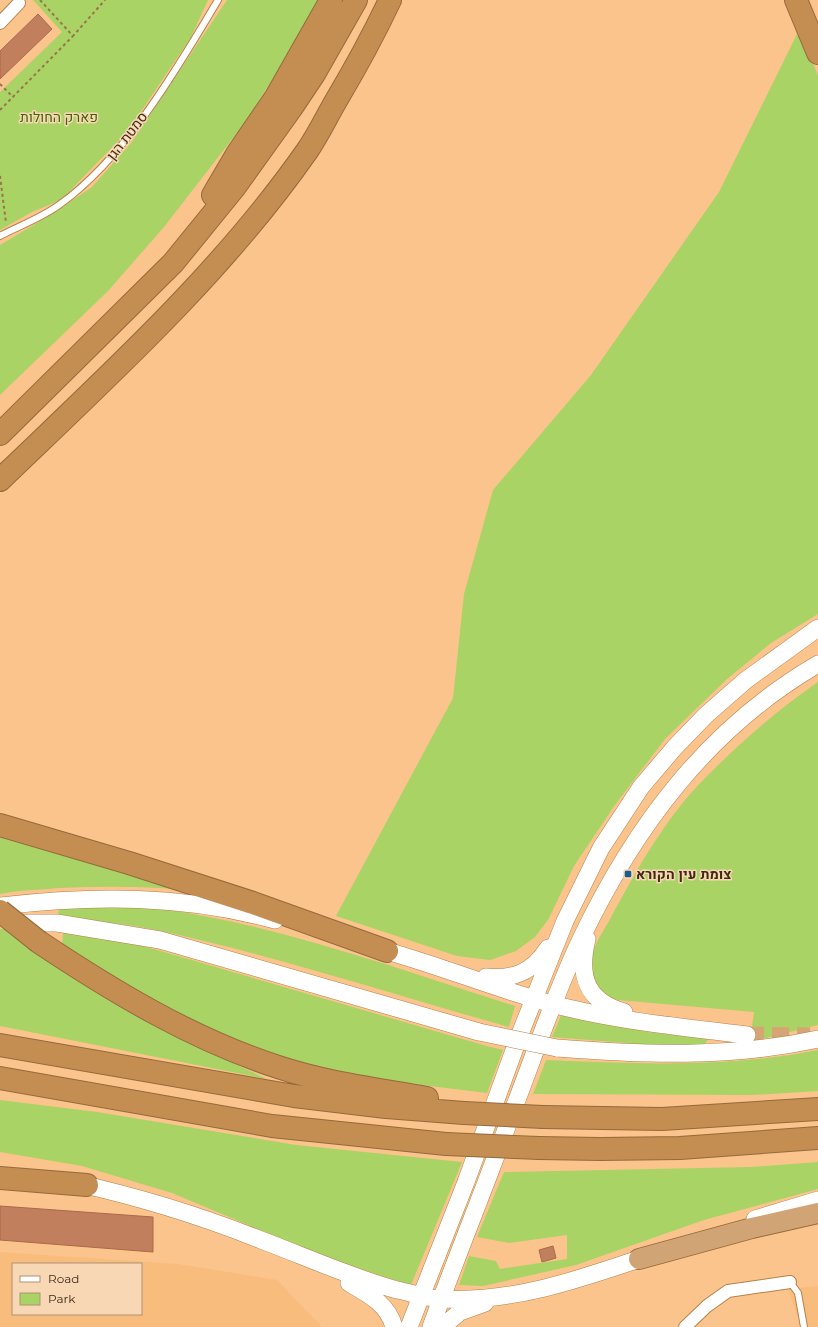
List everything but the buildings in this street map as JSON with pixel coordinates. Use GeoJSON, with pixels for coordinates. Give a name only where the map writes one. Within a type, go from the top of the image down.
{"type":"FeatureCollection","features":[{"type":"Feature","properties":{"kind":"highway"},"geometry":{"type":"LineString","coordinates":[[173,263],[237,154],[276,97],[331,0]]}},
{"type":"Feature","properties":{"kind":"highway"},"geometry":{"type":"LineString","coordinates":[[0,434],[173,263],[234,188],[292,107],[314,74],[356,0]]}},
{"type":"Feature","properties":{"kind":"highway"},"geometry":{"type":"LineString","coordinates":[[0,480],[172,312],[220,260],[270,200],[308,150],[375,34],[390,0]]}},
{"type":"Feature","properties":{"kind":"highway"},"geometry":{"type":"LineString","coordinates":[[796,0],[818,53]]}},
{"type":"Feature","properties":{"kind":"highway"},"geometry":{"type":"LineString","coordinates":[[0,825],[129,863],[246,900],[387,951]]}},
{"type":"Feature","properties":{"kind":"highway"},"geometry":{"type":"LineString","coordinates":[[0,911],[39,942],[74,965],[144,1007],[178,1025],[234,1050],[278,1067],[336,1082],[465,1108],[536,1116],[662,1119],[818,1109]]}},
{"type":"Feature","properties":{"kind":"highway"},"geometry":{"type":"LineString","coordinates":[[0,1041],[55,1054]]}},
{"type":"Feature","properties":{"kind":"highway"},"geometry":{"type":"LineString","coordinates":[[0,1045],[294,1096],[386,1107],[465,1108]]}},
{"type":"Feature","properties":{"kind":"highway"},"geometry":{"type":"LineString","coordinates":[[0,1078],[272,1126],[446,1144],[539,1148],[622,1149],[818,1147]]}},
{"type":"Feature","properties":{"kind":"highway"},"geometry":{"type":"LineString","coordinates":[[0,1090],[227,1118]]}},
{"type":"Feature","properties":{"kind":"highway"},"geometry":{"type":"LineString","coordinates":[[622,1149],[680,1148],[818,1138]]}},
{"type":"Feature","properties":{"kind":"highway"},"geometry":{"type":"LineString","coordinates":[[0,1178],[87,1185]]}},
{"type":"Feature","properties":{"kind":"highway"},"geometry":{"type":"LineString","coordinates":[[639,1259],[752,1228],[818,1213]]}},
{"type":"Feature","properties":{"kind":"main road"},"geometry":{"type":"LineString","coordinates":[[409,1327],[466,1182],[534,998],[565,921],[586,876],[621,816],[641,787],[675,746],[706,715],[746,680],[782,652],[818,628]]}},
{"type":"Feature","properties":{"kind":"main road"},"geometry":{"type":"LineString","coordinates":[[431,1327],[554,1004],[580,942],[593,915],[638,836],[693,765],[722,736],[775,691],[818,664]]}},
{"type":"Feature","properties":{"kind":"main road"},"geometry":{"type":"LineString","coordinates":[[0,906],[54,900],[118,898],[199,904],[265,918],[387,951],[554,1004],[608,1016],[670,1026],[747,1034]]}},
{"type":"Feature","properties":{"kind":"main road"},"geometry":{"type":"LineString","coordinates":[[593,915],[584,952],[584,974],[592,994],[606,1005],[616,1010],[670,1026]]}},
{"type":"Feature","properties":{"kind":"main road"},"geometry":{"type":"LineString","coordinates":[[464,975],[507,978],[529,970],[545,952],[565,921]]}},
{"type":"Feature","properties":{"kind":"main road"},"geometry":{"type":"LineString","coordinates":[[0,923],[57,923],[160,940],[479,1032],[557,1048],[634,1054],[698,1054],[767,1048],[818,1039]]}},
{"type":"Feature","properties":{"kind":"main road"},"geometry":{"type":"LineString","coordinates":[[0,1168],[87,1185],[176,1209],[358,1278],[420,1296],[441,1299],[518,1294]]}},
{"type":"Feature","properties":{"kind":"main road"},"geometry":{"type":"LineString","coordinates":[[442,1327],[464,1310],[518,1294],[570,1282],[749,1221],[818,1200]]}},
{"type":"Feature","properties":{"kind":"main road"},"geometry":{"type":"LineString","coordinates":[[296,1254],[373,1297],[386,1310],[394,1327]]}},
{"type":"Feature","properties":{"kind":"street"},"geometry":{"type":"LineString","coordinates":[[0,23],[19,4]]}},
{"type":"Feature","properties":{"kind":"street"},"geometry":{"type":"LineString","coordinates":[[686,1327],[707,1306],[728,1291],[790,1282]]}},
{"type":"Feature","properties":{"kind":"lane","name":"סמטת הגן"},"geometry":{"type":"LineString","coordinates":[[0,236],[59,205],[102,167],[134,129],[185,54],[218,0]]}},
{"type":"Feature","properties":{"kind":"lane"},"geometry":{"type":"LineString","coordinates":[[790,1282],[798,1293],[804,1327]]}},
{"type":"Feature","properties":{"kind":"path"},"geometry":{"type":"LineString","coordinates":[[40,0],[73,36]]}},
{"type":"Feature","properties":{"kind":"path"},"geometry":{"type":"LineString","coordinates":[[0,110],[73,36],[105,0]]}},
{"type":"Feature","properties":{"kind":"path"},"geometry":{"type":"LineString","coordinates":[[0,84],[13,97]]}},
{"type":"Feature","properties":{"kind":"path"},"geometry":{"type":"LineString","coordinates":[[0,176],[8,232]]}},
{"type":"Feature","properties":{"kind":"shaded area"},"geometry":{"type":"Polygon","coordinates":[[[0,1252],[178,1264],[277,1280],[322,1327],[0,1327],[0,1252]]]}},
{"type":"Feature","properties":{"kind":"shaded area"},"geometry":{"type":"Polygon","coordinates":[[[818,1286],[818,1327],[801,1327],[788,1289],[818,1286]]]}},
{"type":"Feature","properties":{"kind":"green space","name":"פארק החולות"},"geometry":{"type":"Polygon","coordinates":[[[33,0],[208,0],[191,37],[128,131],[61,200],[32,212],[0,230],[0,92],[62,32],[33,0]]]}},
{"type":"Feature","properties":{"kind":"green space"},"geometry":{"type":"Polygon","coordinates":[[[227,0],[322,0],[247,120],[164,227],[108,291],[0,395],[0,245],[52,214],[92,187],[131,143],[227,0]]]}},
{"type":"Feature","properties":{"kind":"green space"},"geometry":{"type":"Polygon","coordinates":[[[800,28],[818,76],[818,614],[771,643],[726,680],[665,739],[615,805],[574,866],[548,920],[535,937],[516,951],[490,960],[457,956],[336,916],[453,698],[464,594],[493,490],[591,375],[719,192],[800,28]]]}},
{"type":"Feature","properties":{"kind":"green space"},"geometry":{"type":"Polygon","coordinates":[[[818,682],[818,1025],[750,1042],[754,1012],[618,1000],[599,991],[592,974],[591,962],[593,951],[630,883],[664,828],[690,794],[732,752],[773,715],[818,682]]]}},
{"type":"Feature","properties":{"kind":"green space"},"geometry":{"type":"Polygon","coordinates":[[[0,834],[197,891],[145,887],[93,887],[58,888],[0,894],[0,834]]]}},
{"type":"Feature","properties":{"kind":"green space"},"geometry":{"type":"Polygon","coordinates":[[[59,906],[120,906],[156,908],[247,925],[382,963],[515,1006],[509,1027],[295,965],[209,942],[139,927],[58,917],[59,906]]]}},
{"type":"Feature","properties":{"kind":"green space"},"geometry":{"type":"Polygon","coordinates":[[[0,929],[3,929],[105,998],[220,1057],[267,1079],[0,1026],[0,929]]]}},
{"type":"Feature","properties":{"kind":"green space"},"geometry":{"type":"Polygon","coordinates":[[[63,933],[131,943],[503,1050],[487,1093],[374,1079],[308,1065],[243,1043],[151,999],[62,948],[63,933]]]}},
{"type":"Feature","properties":{"kind":"green space"},"geometry":{"type":"Polygon","coordinates":[[[562,1013],[647,1032],[708,1039],[704,1046],[651,1045],[552,1037],[562,1013]]]}},
{"type":"Feature","properties":{"kind":"green space"},"geometry":{"type":"Polygon","coordinates":[[[818,1050],[818,1091],[752,1095],[533,1094],[546,1060],[614,1063],[716,1062],[784,1056],[818,1050]]]}},
{"type":"Feature","properties":{"kind":"green space"},"geometry":{"type":"Polygon","coordinates":[[[0,1100],[97,1112],[296,1145],[462,1162],[411,1285],[310,1251],[172,1193],[82,1166],[0,1152],[0,1100]]]}},
{"type":"Feature","properties":{"kind":"green space"},"geometry":{"type":"Polygon","coordinates":[[[818,1162],[818,1189],[704,1220],[576,1265],[483,1286],[459,1285],[469,1256],[496,1261],[500,1269],[567,1259],[567,1235],[509,1243],[477,1237],[504,1172],[751,1167],[818,1162]]]}},
{"type":"Feature","properties":{"kind":"tunnel"},"geometry":{"type":"LineString","coordinates":[[747,1035],[810,1036]]}},
{"type":"Feature","properties":{"kind":"place","name":"צומת עין הקורא"},"geometry":{"type":"Point","coordinates":[628,874]}}]}
